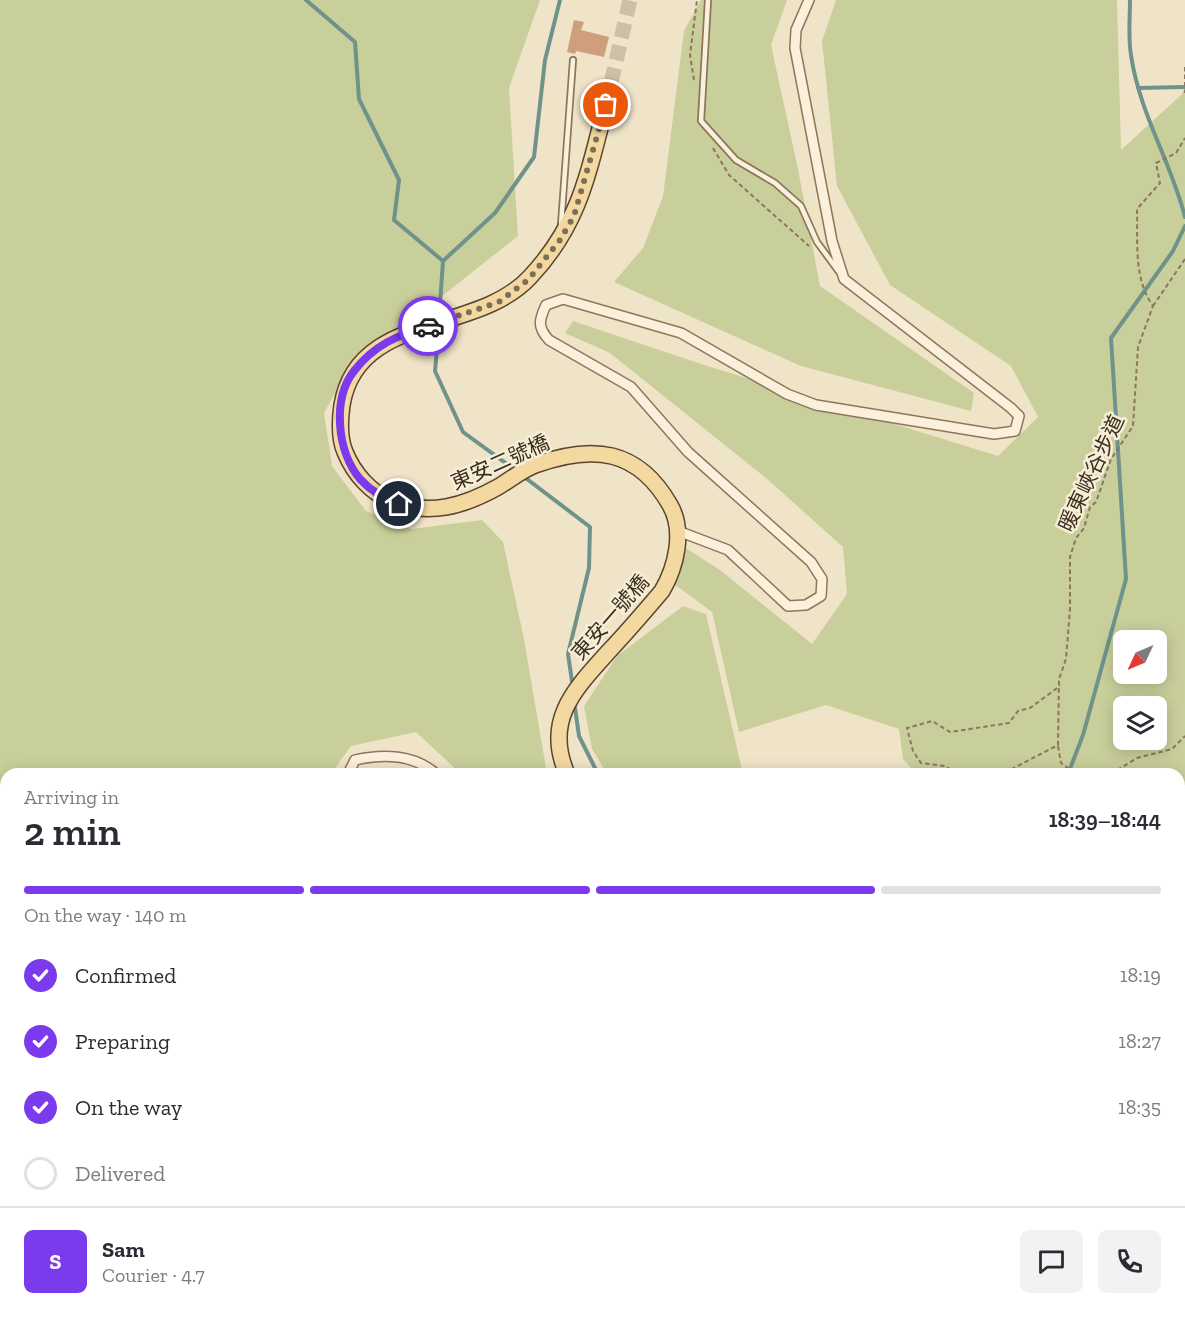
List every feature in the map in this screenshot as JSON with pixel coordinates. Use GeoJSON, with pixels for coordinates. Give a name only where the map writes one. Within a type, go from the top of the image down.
{"type":"FeatureCollection","features":[{"type":"Feature","properties":{"kind":"main road"},"geometry":{"type":"LineString","coordinates":[[560,240],[574,216],[606,105]]}},
{"type":"Feature","properties":{"kind":"main road","name":"東安二號橋"},"geometry":{"type":"LineString","coordinates":[[560,240],[529,279],[499,302],[394,337],[374,350],[354,371],[345,387],[340,419],[344,450],[360,479],[385,499],[413,509],[449,508],[496,488],[533,466],[568,455],[618,457],[640,468],[657,481],[673,509],[678,531]]}},
{"type":"Feature","properties":{"kind":"main road","name":"東安一號橋"},"geometry":{"type":"LineString","coordinates":[[565,768],[559,729],[563,710],[572,691],[662,591],[674,572],[678,531]]}},
{"type":"Feature","properties":{"kind":"street"},"geometry":{"type":"LineString","coordinates":[[678,531],[728,550],[788,606],[806,605],[821,596],[822,579],[812,562],[688,452],[631,387],[549,340],[541,331],[539,322],[546,305],[563,298],[681,333],[787,394],[816,405],[994,434],[1015,431],[1019,416],[844,279],[832,241],[795,48],[796,30],[809,0]]}},
{"type":"Feature","properties":{"kind":"street"},"geometry":{"type":"LineString","coordinates":[[351,768],[355,760],[373,756],[407,759],[430,768]]}},
{"type":"Feature","properties":{"kind":"lane"},"geometry":{"type":"LineString","coordinates":[[708,0],[701,121],[736,160],[775,183],[801,206],[817,242],[844,279]]}},
{"type":"Feature","properties":{"kind":"lane"},"geometry":{"type":"LineString","coordinates":[[560,240],[573,60]]}},
{"type":"Feature","properties":{"kind":"path"},"geometry":{"type":"LineString","coordinates":[[1185,67],[1185,93]]}},
{"type":"Feature","properties":{"kind":"path"},"geometry":{"type":"LineString","coordinates":[[1153,306],[1146,297],[1138,269],[1137,209],[1160,183],[1156,163],[1176,153],[1185,138]]}},
{"type":"Feature","properties":{"kind":"path","name":"暖東峽谷步道"},"geometry":{"type":"LineString","coordinates":[[1058,745],[1059,679],[1066,658],[1070,557],[1076,538],[1084,528],[1090,507],[1096,502],[1111,459],[1133,426],[1138,347],[1153,306],[1185,259]]}},
{"type":"Feature","properties":{"kind":"path"},"geometry":{"type":"LineString","coordinates":[[948,768],[921,763],[913,751],[907,728],[932,721],[950,732],[1009,723],[1018,711],[1030,708],[1039,699],[1060,686],[1059,679]]}},
{"type":"Feature","properties":{"kind":"path"},"geometry":{"type":"LineString","coordinates":[[1122,768],[1137,759],[1172,749],[1185,736]]}},
{"type":"Feature","properties":{"kind":"path"},"geometry":{"type":"LineString","coordinates":[[1014,768],[1058,745],[1061,763],[1068,768]]}},
{"type":"Feature","properties":{"kind":"green space"},"geometry":{"type":"Polygon","coordinates":[[[0,0],[540,0],[509,88],[518,236],[374,350],[341,382],[324,413],[332,466],[366,511],[411,529],[482,520],[503,542],[524,639],[546,768],[455,768],[416,732],[351,746],[335,768],[0,768],[0,0]]]}},
{"type":"Feature","properties":{"kind":"green space"},"geometry":{"type":"Polygon","coordinates":[[[701,0],[787,0],[771,45],[820,286],[974,393],[971,411],[801,366],[614,282],[643,248],[663,196],[684,31],[701,0]]]}},
{"type":"Feature","properties":{"kind":"green space"},"geometry":{"type":"Polygon","coordinates":[[[836,0],[1117,0],[1121,150],[1181,95],[1185,87],[1185,768],[911,768],[903,759],[899,729],[826,705],[739,732],[712,612],[662,575],[681,545],[720,570],[812,644],[847,594],[843,547],[766,478],[610,353],[565,333],[573,321],[701,364],[998,456],[1038,417],[1011,366],[890,285],[837,186],[822,41],[836,0]]]}},
{"type":"Feature","properties":{"kind":"green space"},"geometry":{"type":"Polygon","coordinates":[[[683,606],[706,614],[742,768],[603,768],[592,749],[584,706],[617,656],[683,606]]]}},
{"type":"Feature","properties":{"kind":"building"},"geometry":{"type":"Polygon","coordinates":[[[574,20],[584,22],[581,30],[609,37],[604,57],[576,51],[575,54],[567,52],[574,20]]]}},
{"type":"Feature","properties":{"kind":"waterway"},"geometry":{"type":"LineString","coordinates":[[306,0],[355,42],[359,99],[399,180],[394,220],[443,261],[439,319]]}},
{"type":"Feature","properties":{"kind":"waterway"},"geometry":{"type":"LineString","coordinates":[[443,261],[495,213],[534,157],[545,60],[560,0]]}},
{"type":"Feature","properties":{"kind":"waterway"},"geometry":{"type":"LineString","coordinates":[[1130,0],[1130,42],[1135,76],[1185,217]]}},
{"type":"Feature","properties":{"kind":"waterway"},"geometry":{"type":"LineString","coordinates":[[1138,88],[1185,87]]}},
{"type":"Feature","properties":{"kind":"waterway"},"geometry":{"type":"LineString","coordinates":[[1070,768],[1083,735],[1126,579],[1111,338],[1173,251],[1185,226]]}},
{"type":"Feature","properties":{"kind":"waterway"},"geometry":{"type":"LineString","coordinates":[[439,327],[435,371],[463,432],[515,470]]}},
{"type":"Feature","properties":{"kind":"waterway"},"geometry":{"type":"LineString","coordinates":[[523,476],[590,527],[589,568],[568,654],[573,688]]}},
{"type":"Feature","properties":{"kind":"waterway"},"geometry":{"type":"LineString","coordinates":[[574,701],[579,736],[595,768]]}},
{"type":"Feature","properties":{"kind":"tunnel"},"geometry":{"type":"LineString","coordinates":[[606,105],[630,0]]}},
{"type":"Feature","properties":{"kind":"way so far"},"geometry":{"type":"LineString","coordinates":[[428,326],[499,302],[529,279],[560,240],[574,216],[606,105]]}},
{"type":"Feature","properties":{"kind":"route"},"geometry":{"type":"LineString","coordinates":[[399,504],[385,499],[360,479],[344,450],[340,419],[345,387],[354,371],[374,350],[394,337],[428,326]]}}]}
